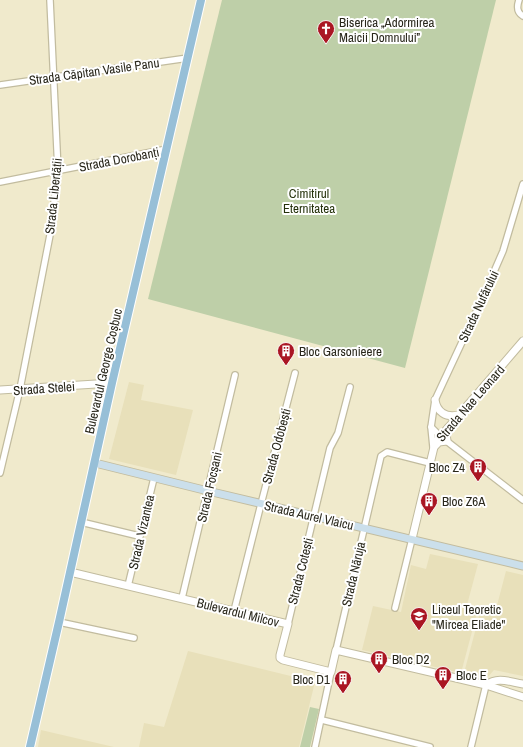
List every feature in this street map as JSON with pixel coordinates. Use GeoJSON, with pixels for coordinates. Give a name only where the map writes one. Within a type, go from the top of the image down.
{"type":"FeatureCollection","features":[{"type":"Feature","properties":{"kind":"main road","name":"Bulevardul George Coșbuc"},"geometry":{"type":"LineString","coordinates":[[30,747],[112,383],[201,0]]}},
{"type":"Feature","properties":{"kind":"main road","name":"Strada Aurel Vlaicu"},"geometry":{"type":"LineString","coordinates":[[95,463],[523,566]]}},
{"type":"Feature","properties":{"kind":"street","name":"Strada Libertății"},"geometry":{"type":"LineString","coordinates":[[0,473],[20,389],[50,235],[58,171],[50,0]]}},
{"type":"Feature","properties":{"kind":"street"},"geometry":{"type":"LineString","coordinates":[[519,0],[517,8],[518,12],[523,16]]}},
{"type":"Feature","properties":{"kind":"street","name":"Strada Căpitan Vasile Panu"},"geometry":{"type":"LineString","coordinates":[[0,85],[188,58]]}},
{"type":"Feature","properties":{"kind":"street","name":"Strada Dorobanți"},"geometry":{"type":"LineString","coordinates":[[0,182],[167,150]]}},
{"type":"Feature","properties":{"kind":"street","name":"Strada Nufărului"},"geometry":{"type":"LineString","coordinates":[[433,447],[431,427],[435,400],[500,257],[523,184]]}},
{"type":"Feature","properties":{"kind":"street","name":"Strada Nae Leonard"},"geometry":{"type":"LineString","coordinates":[[412,539],[433,447],[440,436],[523,341]]}},
{"type":"Feature","properties":{"kind":"street","name":"Strada Odobești"},"geometry":{"type":"LineString","coordinates":[[234,611],[295,374]]}},
{"type":"Feature","properties":{"kind":"street","name":"Strada Focșani"},"geometry":{"type":"LineString","coordinates":[[182,598],[234,375]]}},
{"type":"Feature","properties":{"kind":"street","name":"Strada Stelei"},"geometry":{"type":"LineString","coordinates":[[0,390],[112,383]]}},
{"type":"Feature","properties":{"kind":"street","name":"Strada Cotești"},"geometry":{"type":"LineString","coordinates":[[288,624],[330,448],[338,434],[350,387]]}},
{"type":"Feature","properties":{"kind":"street"},"geometry":{"type":"LineString","coordinates":[[435,400],[438,409],[443,414],[451,416],[458,415]]}},
{"type":"Feature","properties":{"kind":"street"},"geometry":{"type":"LineString","coordinates":[[431,427],[440,436],[523,500]]}},
{"type":"Feature","properties":{"kind":"street"},"geometry":{"type":"LineString","coordinates":[[447,441],[446,433],[448,427]]}},
{"type":"Feature","properties":{"kind":"street"},"geometry":{"type":"LineString","coordinates":[[433,447],[439,442],[447,441]]}},
{"type":"Feature","properties":{"kind":"street","name":"Strada Năruja"},"geometry":{"type":"LineString","coordinates":[[336,650],[363,528],[382,454],[386,452],[430,463]]}},
{"type":"Feature","properties":{"kind":"street","name":"Strada Vizantea"},"geometry":{"type":"LineString","coordinates":[[128,586],[154,478]]}},
{"type":"Feature","properties":{"kind":"street"},"geometry":{"type":"LineString","coordinates":[[81,522],[139,536]]}},
{"type":"Feature","properties":{"kind":"street"},"geometry":{"type":"LineString","coordinates":[[395,608],[412,539]]}},
{"type":"Feature","properties":{"kind":"street","name":"Bulevardul Milcov"},"geometry":{"type":"LineString","coordinates":[[70,572],[288,624],[280,658],[331,672]]}},
{"type":"Feature","properties":{"kind":"street"},"geometry":{"type":"LineString","coordinates":[[59,622],[134,638]]}},
{"type":"Feature","properties":{"kind":"street"},"geometry":{"type":"LineString","coordinates":[[315,747],[336,650],[486,685],[523,697]]}},
{"type":"Feature","properties":{"kind":"street"},"geometry":{"type":"LineString","coordinates":[[471,747],[486,685],[492,680],[503,680],[523,684]]}},
{"type":"Feature","properties":{"kind":"street"},"geometry":{"type":"LineString","coordinates":[[322,720],[430,747]]}},
{"type":"Feature","properties":{"kind":"shaded area"},"geometry":{"type":"Polygon","coordinates":[[[129,382],[144,385],[141,400],[193,410],[176,475],[109,459],[129,382]]]}},
{"type":"Feature","properties":{"kind":"shaded area","name":"Liceul Teoretic \"Mircea Eliade\""},"geometry":{"type":"Polygon","coordinates":[[[430,554],[478,564],[467,605],[478,609],[461,673],[362,650],[373,606],[401,612],[411,565],[426,569],[430,554]]]}},
{"type":"Feature","properties":{"kind":"shaded area"},"geometry":{"type":"Polygon","coordinates":[[[506,571],[523,575],[523,676],[494,670],[487,678],[464,673],[481,609],[495,613],[506,571]]]}},
{"type":"Feature","properties":{"kind":"shaded area"},"geometry":{"type":"Polygon","coordinates":[[[188,651],[315,682],[299,747],[139,747],[144,723],[164,727],[188,651]]]}},
{"type":"Feature","properties":{"kind":"shaded area"},"geometry":{"type":"Polygon","coordinates":[[[41,730],[114,747],[38,747],[41,730]]]}},
{"type":"Feature","properties":{"kind":"green space","name":"Cimitirul Eternitatea"},"geometry":{"type":"Polygon","coordinates":[[[222,0],[496,0],[405,368],[148,299],[222,0]]]}},
{"type":"Feature","properties":{"kind":"green space"},"geometry":{"type":"Polygon","coordinates":[[[310,707],[319,709],[310,747],[300,747],[310,707]]]}},
{"type":"Feature","properties":{"kind":"place","name":"Biserica „Adormirea Maicii Domnului”"},"geometry":{"type":"Point","coordinates":[326,44]}},
{"type":"Feature","properties":{"kind":"place","name":"Bloc Garsonieere"},"geometry":{"type":"Point","coordinates":[286,366]}},
{"type":"Feature","properties":{"kind":"place","name":"Bloc Z4"},"geometry":{"type":"Point","coordinates":[478,482]}},
{"type":"Feature","properties":{"kind":"place","name":"Bloc Z6A"},"geometry":{"type":"Point","coordinates":[429,516]}},
{"type":"Feature","properties":{"kind":"place","name":"Liceul Teoretic \"Mircea Eliade\""},"geometry":{"type":"Point","coordinates":[419,631]}},
{"type":"Feature","properties":{"kind":"place","name":"Bloc D2"},"geometry":{"type":"Point","coordinates":[379,674]}},
{"type":"Feature","properties":{"kind":"place","name":"Bloc E"},"geometry":{"type":"Point","coordinates":[443,690]}},
{"type":"Feature","properties":{"kind":"place","name":"Bloc D1"},"geometry":{"type":"Point","coordinates":[343,694]}}]}
